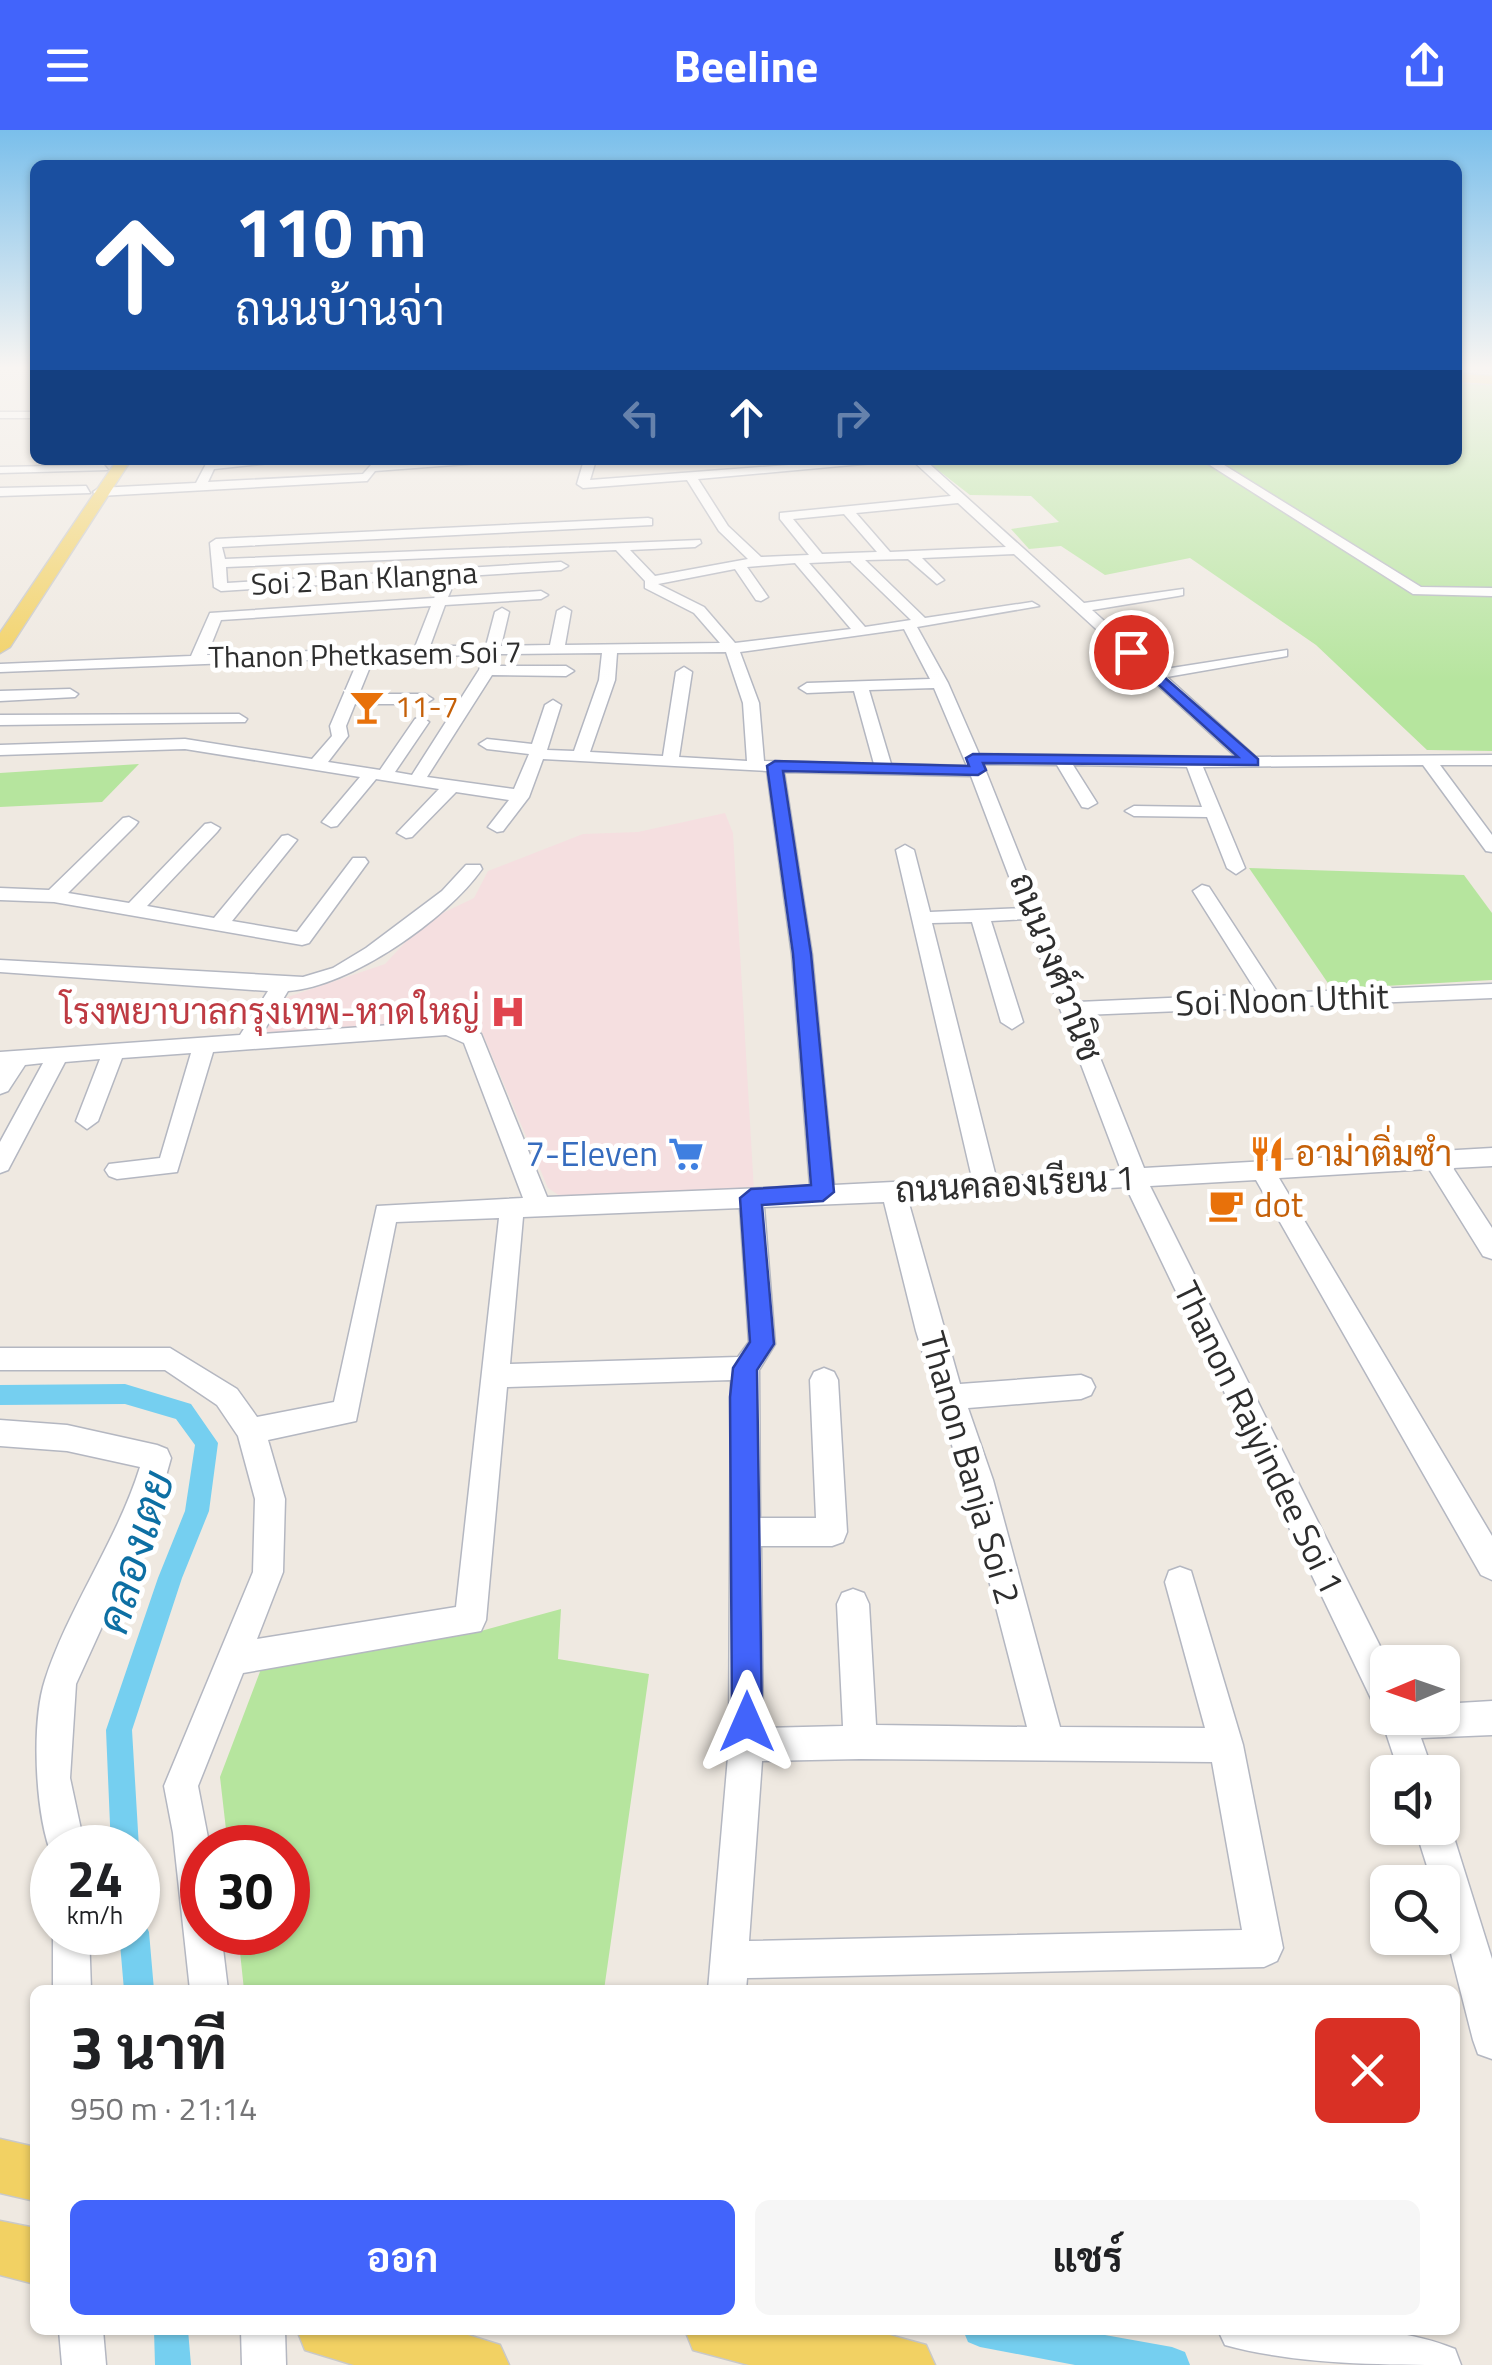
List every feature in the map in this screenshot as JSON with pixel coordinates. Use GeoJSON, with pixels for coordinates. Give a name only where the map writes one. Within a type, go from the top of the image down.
{"type":"FeatureCollection","features":[{"type":"Feature","properties":{"kind":"main road"},"geometry":{"type":"LineString","coordinates":[[0,648],[4,621],[103,473]]}},
{"type":"Feature","properties":{"kind":"main road"},"geometry":{"type":"LineString","coordinates":[[93,491],[111,473]]}},
{"type":"Feature","properties":{"kind":"main road"},"geometry":{"type":"LineString","coordinates":[[0,2166],[30,2173]]}},
{"type":"Feature","properties":{"kind":"main road"},"geometry":{"type":"LineString","coordinates":[[0,2248],[30,2255]]}},
{"type":"Feature","properties":{"kind":"main road"},"geometry":{"type":"LineString","coordinates":[[347,2335],[480,2365]]}},
{"type":"Feature","properties":{"kind":"main road"},"geometry":{"type":"LineString","coordinates":[[740,2335],[906,2365]]}},
{"type":"Feature","properties":{"kind":"street"},"geometry":{"type":"LineString","coordinates":[[200,487],[207,473]]}},
{"type":"Feature","properties":{"kind":"street"},"geometry":{"type":"LineString","coordinates":[[332,479],[333,473]]}},
{"type":"Feature","properties":{"kind":"street"},"geometry":{"type":"LineString","coordinates":[[0,492],[200,487],[367,477],[368,473]]}},
{"type":"Feature","properties":{"kind":"street"},"geometry":{"type":"LineString","coordinates":[[586,473],[583,484],[768,473]]}},
{"type":"Feature","properties":{"kind":"street"},"geometry":{"type":"LineString","coordinates":[[933,473],[1252,762]]}},
{"type":"Feature","properties":{"kind":"street"},"geometry":{"type":"LineString","coordinates":[[1229,473],[1418,591],[1492,592]]}},
{"type":"Feature","properties":{"kind":"street"},"geometry":{"type":"LineString","coordinates":[[691,477],[723,528],[758,562]]}},
{"type":"Feature","properties":{"kind":"street"},"geometry":{"type":"LineString","coordinates":[[820,560],[784,516],[962,499]]}},
{"type":"Feature","properties":{"kind":"street"},"geometry":{"type":"LineString","coordinates":[[636,503],[661,544]]}},
{"type":"Feature","properties":{"kind":"street"},"geometry":{"type":"LineString","coordinates":[[848,510],[888,557]]}},
{"type":"Feature","properties":{"kind":"street"},"geometry":{"type":"LineString","coordinates":[[422,652],[450,576],[454,530],[648,522]]}},
{"type":"Feature","properties":{"kind":"street","name":"Soi 2 Ban Klangna"},"geometry":{"type":"LineString","coordinates":[[454,530],[216,538],[221,587],[450,576],[562,566]]}},
{"type":"Feature","properties":{"kind":"street"},"geometry":{"type":"LineString","coordinates":[[219,563],[695,543]]}},
{"type":"Feature","properties":{"kind":"street"},"geometry":{"type":"LineString","coordinates":[[620,547],[650,584],[702,613],[730,648],[750,685],[802,954],[823,1192]]}},
{"type":"Feature","properties":{"kind":"street"},"geometry":{"type":"LineString","coordinates":[[652,582],[758,562],[1019,550]]}},
{"type":"Feature","properties":{"kind":"street"},"geometry":{"type":"LineString","coordinates":[[914,557],[937,580]]}},
{"type":"Feature","properties":{"kind":"street","name":"ถนนวงศ์วานิช"},"geometry":{"type":"LineString","coordinates":[[856,559],[917,625],[1036,913],[1136,1177]]}},
{"type":"Feature","properties":{"kind":"street"},"geometry":{"type":"LineString","coordinates":[[800,560],[862,632]]}},
{"type":"Feature","properties":{"kind":"street"},"geometry":{"type":"LineString","coordinates":[[738,565],[762,597]]}},
{"type":"Feature","properties":{"kind":"street"},"geometry":{"type":"LineString","coordinates":[[1084,607],[1178,592]]}},
{"type":"Feature","properties":{"kind":"street"},"geometry":{"type":"LineString","coordinates":[[198,658],[215,616],[540,595]]}},
{"type":"Feature","properties":{"kind":"street","name":"Thanon Phetkasem Soi 7"},"geometry":{"type":"LineString","coordinates":[[0,668],[368,653],[730,648],[795,635],[862,632],[1032,606]]}},
{"type":"Feature","properties":{"kind":"street"},"geometry":{"type":"LineString","coordinates":[[556,651],[564,611]]}},
{"type":"Feature","properties":{"kind":"street"},"geometry":{"type":"LineString","coordinates":[[417,780],[487,670],[502,612]]}},
{"type":"Feature","properties":{"kind":"street"},"geometry":{"type":"LineString","coordinates":[[580,756],[608,680],[610,650]]}},
{"type":"Feature","properties":{"kind":"street"},"geometry":{"type":"LineString","coordinates":[[318,763],[340,736],[338,726],[368,653]]}},
{"type":"Feature","properties":{"kind":"street"},"geometry":{"type":"LineString","coordinates":[[1154,675],[1282,653]]}},
{"type":"Feature","properties":{"kind":"street"},"geometry":{"type":"LineString","coordinates":[[487,670],[566,671]]}},
{"type":"Feature","properties":{"kind":"street"},"geometry":{"type":"LineString","coordinates":[[670,762],[684,672]]}},
{"type":"Feature","properties":{"kind":"street"},"geometry":{"type":"LineString","coordinates":[[807,688],[940,683]]}},
{"type":"Feature","properties":{"kind":"street"},"geometry":{"type":"LineString","coordinates":[[860,686],[884,770]]}},
{"type":"Feature","properties":{"kind":"street"},"geometry":{"type":"LineString","coordinates":[[0,696],[70,694]]}},
{"type":"Feature","properties":{"kind":"street"},"geometry":{"type":"LineString","coordinates":[[351,699],[425,699]]}},
{"type":"Feature","properties":{"kind":"street"},"geometry":{"type":"LineString","coordinates":[[497,826],[520,797],[552,705]]}},
{"type":"Feature","properties":{"kind":"street"},"geometry":{"type":"LineString","coordinates":[[0,720],[239,719]]}},
{"type":"Feature","properties":{"kind":"street"},"geometry":{"type":"LineString","coordinates":[[330,822],[379,774],[421,722]]}},
{"type":"Feature","properties":{"kind":"street"},"geometry":{"type":"LineString","coordinates":[[0,750],[186,744],[520,797]]}},
{"type":"Feature","properties":{"kind":"street"},"geometry":{"type":"LineString","coordinates":[[487,744],[670,762],[884,770],[1060,757],[1193,762],[1492,760]]}},
{"type":"Feature","properties":{"kind":"street"},"geometry":{"type":"LineString","coordinates":[[1060,757],[1088,803]]}},
{"type":"Feature","properties":{"kind":"street"},"geometry":{"type":"LineString","coordinates":[[1427,760],[1492,848]]}},
{"type":"Feature","properties":{"kind":"street"},"geometry":{"type":"LineString","coordinates":[[1193,762],[1236,868]]}},
{"type":"Feature","properties":{"kind":"street"},"geometry":{"type":"LineString","coordinates":[[406,832],[452,786]]}},
{"type":"Feature","properties":{"kind":"street"},"geometry":{"type":"LineString","coordinates":[[1134,810],[1214,812]]}},
{"type":"Feature","properties":{"kind":"street"},"geometry":{"type":"LineString","coordinates":[[54,896],[129,822]]}},
{"type":"Feature","properties":{"kind":"street"},"geometry":{"type":"LineString","coordinates":[[132,910],[211,828]]}},
{"type":"Feature","properties":{"kind":"street"},"geometry":{"type":"LineString","coordinates":[[218,926],[288,840]]}},
{"type":"Feature","properties":{"kind":"street"},"geometry":{"type":"LineString","coordinates":[[905,850],[986,1186]]}},
{"type":"Feature","properties":{"kind":"street"},"geometry":{"type":"LineString","coordinates":[[0,894],[54,896],[302,939],[359,862]]}},
{"type":"Feature","properties":{"kind":"street"},"geometry":{"type":"LineString","coordinates":[[0,966],[282,986],[360,965],[460,889],[473,869]]}},
{"type":"Feature","properties":{"kind":"street"},"geometry":{"type":"LineString","coordinates":[[1202,892],[1274,1001]]}},
{"type":"Feature","properties":{"kind":"street"},"geometry":{"type":"LineString","coordinates":[[923,918],[1036,913]]}},
{"type":"Feature","properties":{"kind":"street"},"geometry":{"type":"LineString","coordinates":[[980,915],[1012,1022]]}},
{"type":"Feature","properties":{"kind":"street"},"geometry":{"type":"LineString","coordinates":[[246,1042],[282,986]]}},
{"type":"Feature","properties":{"kind":"street","name":"Soi Noon Uthit"},"geometry":{"type":"LineString","coordinates":[[1073,1008],[1492,991]]}},
{"type":"Feature","properties":{"kind":"street"},"geometry":{"type":"LineString","coordinates":[[0,1086],[9,1058],[113,1054],[448,1028],[474,1039],[525,1206],[496,1376],[470,1620],[232,1659]]}},
{"type":"Feature","properties":{"kind":"street"},"geometry":{"type":"LineString","coordinates":[[117,1170],[168,1166],[204,1046]]}},
{"type":"Feature","properties":{"kind":"street"},"geometry":{"type":"LineString","coordinates":[[87,1121],[113,1054]]}},
{"type":"Feature","properties":{"kind":"street"},"geometry":{"type":"LineString","coordinates":[[0,1164],[58,1055]]}},
{"type":"Feature","properties":{"kind":"street","name":"ถนนคลองเรียน 1"},"geometry":{"type":"LineString","coordinates":[[251,1431],[346,1412],[386,1213],[894,1192],[1492,1157]]}},
{"type":"Feature","properties":{"kind":"street"},"geometry":{"type":"LineString","coordinates":[[1436,1161],[1492,1249]]}},
{"type":"Feature","properties":{"kind":"street"},"geometry":{"type":"LineString","coordinates":[[1262,1171],[1492,1565]]}},
{"type":"Feature","properties":{"kind":"street","name":"Thanon Rajyindee Soi 1"},"geometry":{"type":"LineString","coordinates":[[1136,1177],[1148,1215],[1370,1662]]}},
{"type":"Feature","properties":{"kind":"street","name":"Thanon Banja Soi 2"},"geometry":{"type":"LineString","coordinates":[[894,1192],[949,1397],[978,1480],[1048,1744]]}},
{"type":"Feature","properties":{"kind":"street"},"geometry":{"type":"LineString","coordinates":[[751,1198],[762,1344],[745,1368],[746,1746],[728,1975],[1264,1948],[1226,1745],[1180,1582]]}},
{"type":"Feature","properties":{"kind":"street"},"geometry":{"type":"LineString","coordinates":[[0,1359],[170,1359],[227,1397],[251,1431],[270,1499],[268,1572],[181,1786],[192,1833],[208,1985]]}},
{"type":"Feature","properties":{"kind":"street"},"geometry":{"type":"LineString","coordinates":[[496,1376],[745,1368]]}},
{"type":"Feature","properties":{"kind":"street"},"geometry":{"type":"LineString","coordinates":[[746,1532],[832,1532],[824,1380]]}},
{"type":"Feature","properties":{"kind":"street"},"geometry":{"type":"LineString","coordinates":[[949,1397],[1081,1387]]}},
{"type":"Feature","properties":{"kind":"street"},"geometry":{"type":"LineString","coordinates":[[0,1432],[67,1438],[157,1458],[144,1501],[60,1684],[53,1778],[62,1825]]}},
{"type":"Feature","properties":{"kind":"street"},"geometry":{"type":"LineString","coordinates":[[853,1604],[860,1742]]}},
{"type":"Feature","properties":{"kind":"street"},"geometry":{"type":"LineString","coordinates":[[1460,1716],[1492,1718]]}},
{"type":"Feature","properties":{"kind":"street"},"geometry":{"type":"LineString","coordinates":[[746,1746],[860,1742],[1226,1745]]}},
{"type":"Feature","properties":{"kind":"street"},"geometry":{"type":"LineString","coordinates":[[1437,1845],[1474,1964],[1492,2040]]}},
{"type":"Feature","properties":{"kind":"street"},"geometry":{"type":"LineString","coordinates":[[71,1955],[72,1985]]}},
{"type":"Feature","properties":{"kind":"street"},"geometry":{"type":"LineString","coordinates":[[82,2335],[84,2365]]}},
{"type":"Feature","properties":{"kind":"street"},"geometry":{"type":"LineString","coordinates":[[263,2335],[264,2365]]}},
{"type":"Feature","properties":{"kind":"street"},"geometry":{"type":"LineString","coordinates":[[1268,2335],[1439,2365]]}},
{"type":"Feature","properties":{"kind":"shaded area","name":"โรงพยาบาลกรุงเทพ-หาดใหญ่"},"geometry":{"type":"Polygon","coordinates":[[[725,813],[733,833],[754,1191],[563,1198],[548,1188],[478,1023],[258,1037],[279,1000],[385,964],[424,922],[474,898],[488,871],[583,834],[638,832],[725,813]]]}},
{"type":"Feature","properties":{"kind":"green space"},"geometry":{"type":"Polygon","coordinates":[[[942,473],[1492,473],[1492,751],[1427,750],[1316,645],[1190,558],[1105,575],[1061,546],[1029,549],[1011,529],[1059,522],[1031,496],[970,495],[942,473]]]}},
{"type":"Feature","properties":{"kind":"green space"},"geometry":{"type":"Polygon","coordinates":[[[139,764],[102,802],[0,807],[0,773],[139,764]]]}},
{"type":"Feature","properties":{"kind":"green space"},"geometry":{"type":"Polygon","coordinates":[[[1249,868],[1464,875],[1492,913],[1492,980],[1332,989],[1249,868]]]}},
{"type":"Feature","properties":{"kind":"green space"},"geometry":{"type":"Polygon","coordinates":[[[561,1609],[558,1659],[649,1674],[605,1985],[243,1985],[240,1955],[310,1955],[310,1825],[225,1825],[220,1777],[261,1669],[470,1634],[561,1609]]]}},
{"type":"Feature","properties":{"kind":"waterway","name":"คลองเตย"},"geometry":{"type":"LineString","coordinates":[[0,1395],[125,1394],[183,1411],[207,1443],[197,1511],[119,1730],[124,1825]]}},
{"type":"Feature","properties":{"kind":"waterway","name":"คลองเตย"},"geometry":{"type":"LineString","coordinates":[[136,1955],[139,1985]]}},
{"type":"Feature","properties":{"kind":"waterway","name":"คลองเตย"},"geometry":{"type":"LineString","coordinates":[[171,2335],[173,2365]]}},
{"type":"Feature","properties":{"kind":"waterway"},"geometry":{"type":"LineString","coordinates":[[1007,2335],[1172,2365]]}},
{"type":"Feature","properties":{"kind":"place","name":"11-7"},"geometry":{"type":"Point","coordinates":[367,707]}},
{"type":"Feature","properties":{"kind":"place","name":"โรงพยาบาลกรุงเทพ-หาดใหญ่"},"geometry":{"type":"Point","coordinates":[508,1012]}},
{"type":"Feature","properties":{"kind":"place","name":"7-Eleven"},"geometry":{"type":"Point","coordinates":[686,1154]}},
{"type":"Feature","properties":{"kind":"place","name":"อาม่าติ่มซำ"},"geometry":{"type":"Point","coordinates":[1267,1154]}},
{"type":"Feature","properties":{"kind":"place","name":"dot"},"geometry":{"type":"Point","coordinates":[1226,1205]}},
{"type":"Feature","properties":{"kind":"route"},"geometry":{"type":"LineString","coordinates":[[747,1722],[743,1397],[745,1368],[762,1344],[751,1198],[823,1192],[802,954],[775,766],[978,770],[973,758],[1060,757],[1252,762],[1131,652]]}}]}
